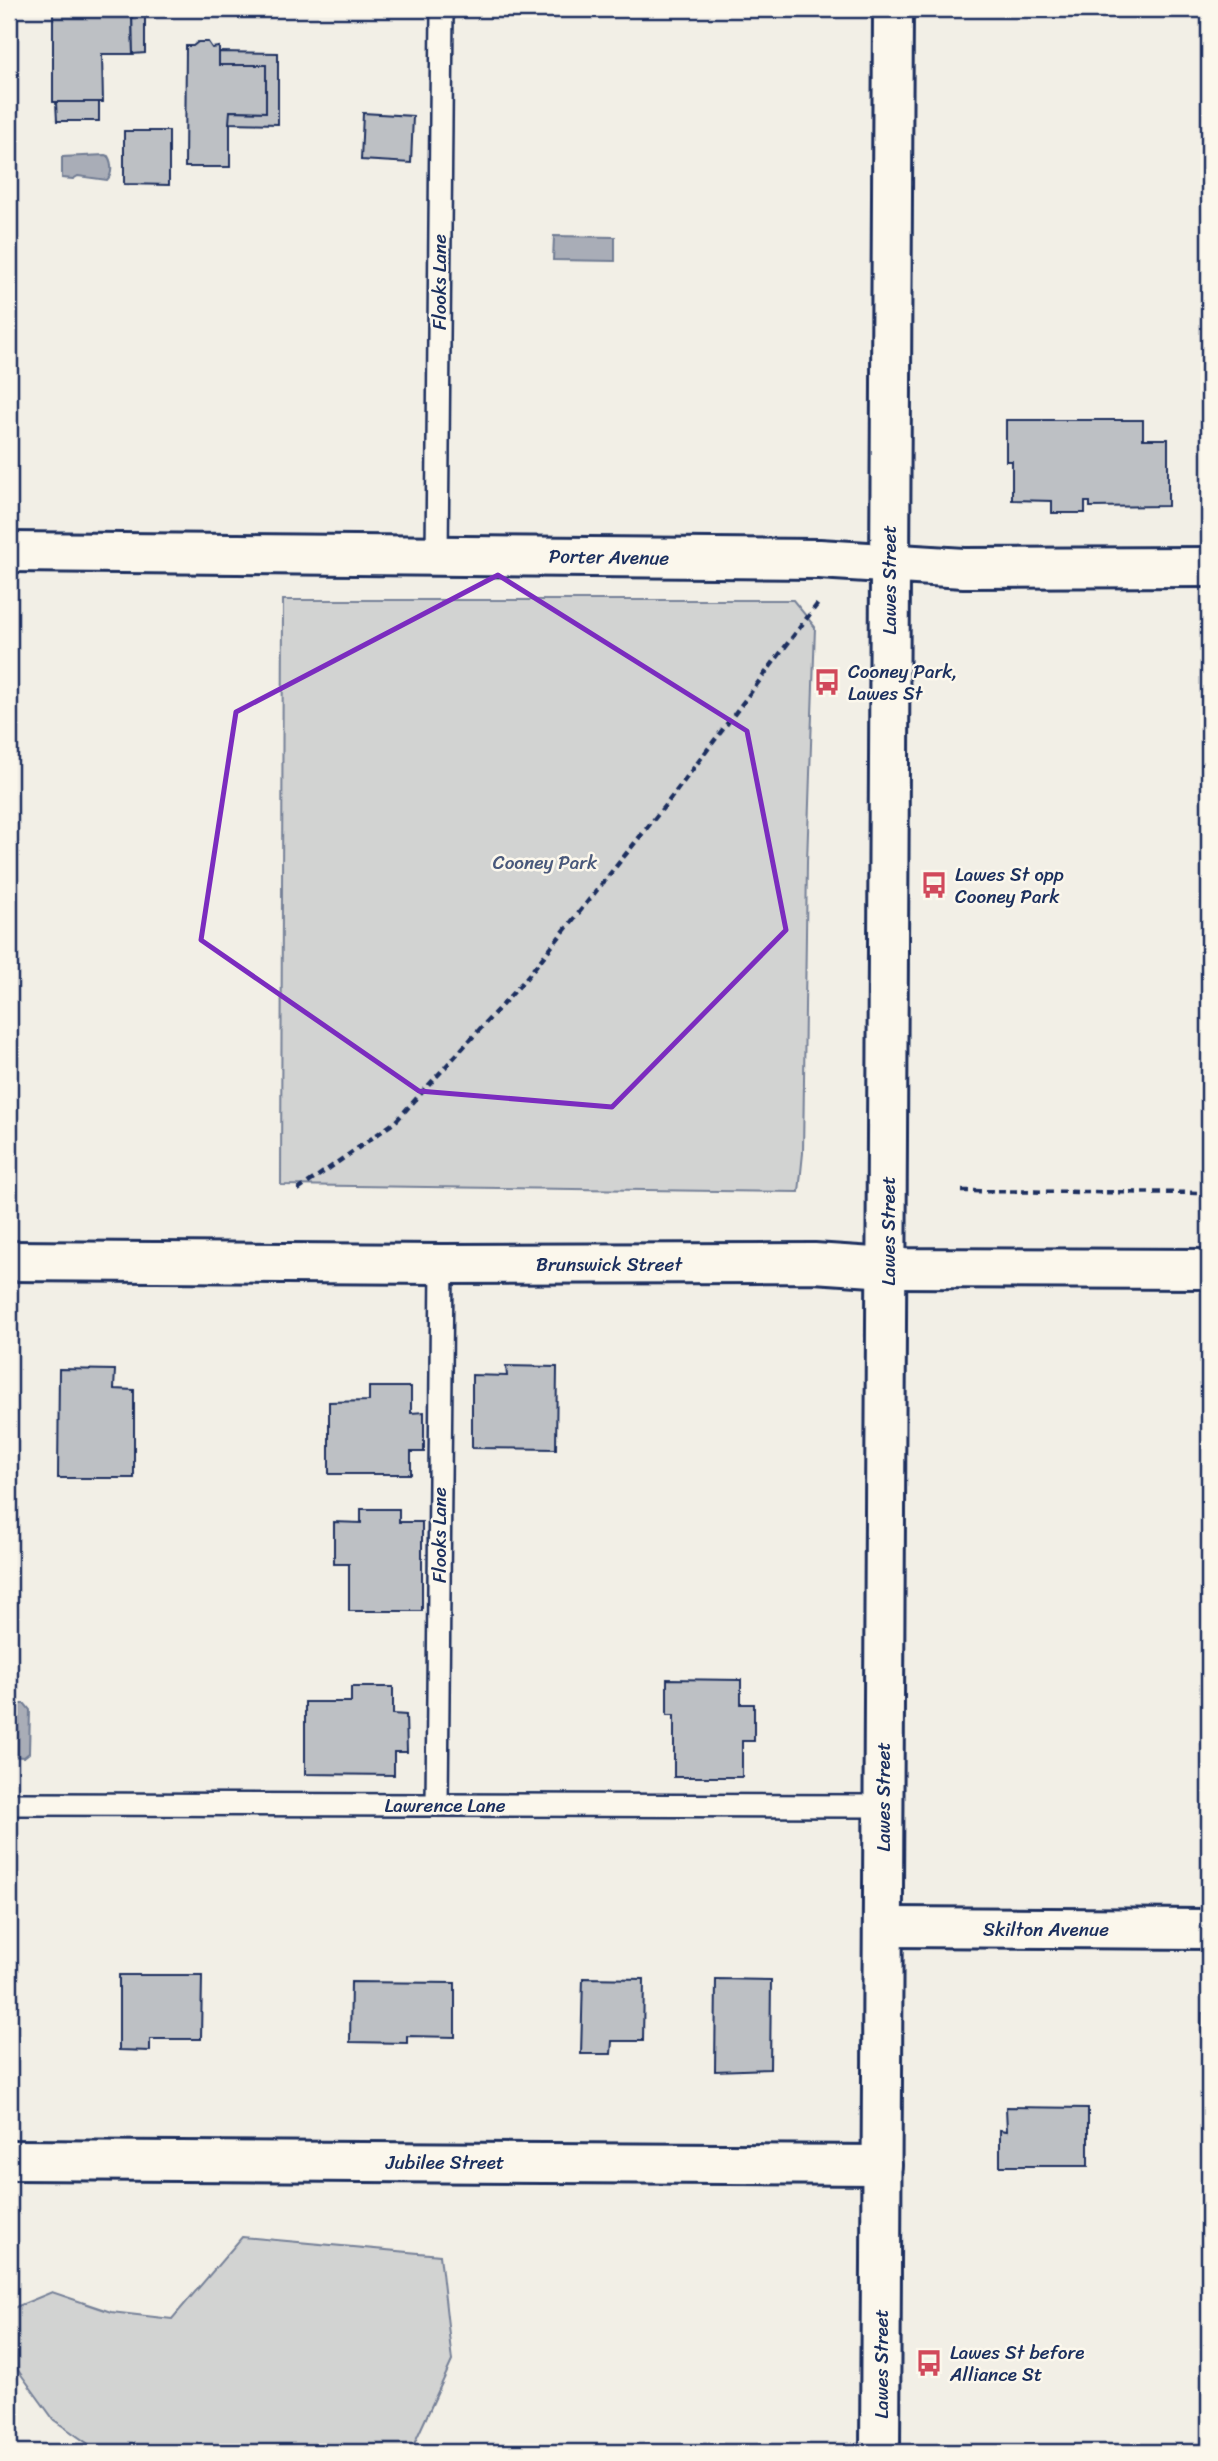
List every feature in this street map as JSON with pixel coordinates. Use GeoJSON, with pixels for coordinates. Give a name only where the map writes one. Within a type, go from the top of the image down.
{"type":"FeatureCollection","features":[{"type":"Feature","properties":{"kind":"street","name":"Lawes Street"},"geometry":{"type":"LineString","coordinates":[[880,2452],[893,9]]}},
{"type":"Feature","properties":{"kind":"street","name":"Porter Avenue"},"geometry":{"type":"LineString","coordinates":[[9,552],[819,559],[964,568],[1209,567]]}},
{"type":"Feature","properties":{"kind":"street","name":"Brunswick Street"},"geometry":{"type":"LineString","coordinates":[[9,1261],[814,1263],[888,1268],[1209,1269]]}},
{"type":"Feature","properties":{"kind":"street","name":"Skilton Avenue"},"geometry":{"type":"LineString","coordinates":[[884,1927],[1209,1929]]}},
{"type":"Feature","properties":{"kind":"street","name":"Jubilee Street"},"geometry":{"type":"LineString","coordinates":[[9,2160],[882,2165]]}},
{"type":"Feature","properties":{"kind":"lane","name":"Flooks Lane"},"geometry":{"type":"LineString","coordinates":[[437,555],[442,9]]}},
{"type":"Feature","properties":{"kind":"lane","name":"Flooks Lane"},"geometry":{"type":"LineString","coordinates":[[437,1805],[442,1264]]}},
{"type":"Feature","properties":{"kind":"lane","name":"Lawrence Lane"},"geometry":{"type":"LineString","coordinates":[[9,1804],[882,1806]]}},
{"type":"Feature","properties":{"kind":"path"},"geometry":{"type":"LineString","coordinates":[[298,1190],[395,1122],[523,982],[671,798],[819,602]]}},
{"type":"Feature","properties":{"kind":"path"},"geometry":{"type":"LineString","coordinates":[[962,1191],[1209,1193]]}},
{"type":"Feature","properties":{"kind":"highlighted area"},"geometry":{"type":"Polygon","coordinates":[[[498,575],[747,731],[786,930],[612,1107],[419,1091],[201,940],[236,712],[498,575]]]}},
{"type":"Feature","properties":{"kind":"green space","name":"Cooney Park"},"geometry":{"type":"Polygon","coordinates":[[[283,600],[793,600],[815,627],[807,862],[803,1153],[799,1192],[281,1185],[283,600]]]}},
{"type":"Feature","properties":{"kind":"green space"},"geometry":{"type":"Polygon","coordinates":[[[242,2237],[440,2255],[452,2361],[414,2444],[415,2452],[100,2452],[54,2420],[17,2369],[11,2309],[52,2292],[111,2312],[172,2319],[242,2237]]]}},
{"type":"Feature","properties":{"kind":"shaded area"},"geometry":{"type":"Polygon","coordinates":[[[105,155],[111,165],[107,180],[78,176],[73,179],[62,178],[62,157],[105,155]]]}},
{"type":"Feature","properties":{"kind":"shaded area"},"geometry":{"type":"Polygon","coordinates":[[[554,236],[615,237],[615,261],[553,260],[554,236]]]}},
{"type":"Feature","properties":{"kind":"shaded area"},"geometry":{"type":"Polygon","coordinates":[[[9,1704],[25,1704],[30,1710],[29,1753],[24,1757],[9,1756],[9,1704]]]}},
{"type":"Feature","properties":{"kind":"building"},"geometry":{"type":"Polygon","coordinates":[[[53,9],[132,9],[133,54],[102,54],[103,102],[53,102],[53,9]]]}},
{"type":"Feature","properties":{"kind":"building"},"geometry":{"type":"Polygon","coordinates":[[[132,9],[145,9],[145,53],[133,54],[132,9]]]}},
{"type":"Feature","properties":{"kind":"building"},"geometry":{"type":"Polygon","coordinates":[[[198,42],[208,42],[212,48],[219,47],[219,65],[266,65],[266,112],[230,111],[230,167],[185,167],[186,46],[193,46],[198,42]]]}},
{"type":"Feature","properties":{"kind":"building"},"geometry":{"type":"Polygon","coordinates":[[[219,52],[278,53],[278,124],[229,123],[230,111],[266,112],[266,65],[219,65],[219,52]]]}},
{"type":"Feature","properties":{"kind":"building"},"geometry":{"type":"Polygon","coordinates":[[[56,102],[99,102],[99,121],[57,121],[56,102]]]}},
{"type":"Feature","properties":{"kind":"building"},"geometry":{"type":"Polygon","coordinates":[[[363,113],[413,116],[411,163],[361,160],[363,113]]]}},
{"type":"Feature","properties":{"kind":"building"},"geometry":{"type":"Polygon","coordinates":[[[124,131],[169,131],[169,185],[124,184],[124,131]]]}},
{"type":"Feature","properties":{"kind":"building"},"geometry":{"type":"Polygon","coordinates":[[[1006,420],[1143,420],[1143,439],[1168,439],[1168,506],[1090,507],[1090,502],[1085,502],[1085,513],[1052,513],[1052,501],[1012,500],[1012,461],[1006,461],[1006,420]]]}},
{"type":"Feature","properties":{"kind":"building"},"geometry":{"type":"Polygon","coordinates":[[[506,1366],[557,1367],[556,1449],[472,1448],[472,1375],[507,1376],[506,1366]]]}},
{"type":"Feature","properties":{"kind":"building"},"geometry":{"type":"Polygon","coordinates":[[[59,1369],[115,1370],[114,1389],[134,1390],[134,1478],[58,1478],[59,1369]]]}},
{"type":"Feature","properties":{"kind":"building"},"geometry":{"type":"Polygon","coordinates":[[[369,1387],[411,1387],[411,1413],[424,1412],[424,1452],[411,1452],[411,1474],[329,1474],[329,1402],[369,1401],[369,1387]]]}},
{"type":"Feature","properties":{"kind":"building"},"geometry":{"type":"Polygon","coordinates":[[[361,1509],[399,1509],[399,1522],[422,1522],[422,1611],[349,1611],[349,1564],[334,1564],[334,1522],[361,1523],[361,1509]]]}},
{"type":"Feature","properties":{"kind":"building"},"geometry":{"type":"Polygon","coordinates":[[[667,1679],[741,1680],[741,1704],[754,1704],[754,1741],[742,1741],[742,1777],[674,1777],[674,1715],[667,1715],[667,1679]]]}},
{"type":"Feature","properties":{"kind":"building"},"geometry":{"type":"Polygon","coordinates":[[[351,1687],[393,1687],[393,1714],[406,1715],[407,1752],[394,1752],[394,1775],[305,1774],[305,1702],[351,1702],[351,1687]]]}},
{"type":"Feature","properties":{"kind":"building"},"geometry":{"type":"Polygon","coordinates":[[[119,1975],[202,1975],[201,2039],[150,2039],[150,2051],[119,2050],[119,1975]]]}},
{"type":"Feature","properties":{"kind":"building"},"geometry":{"type":"Polygon","coordinates":[[[583,1978],[644,1979],[643,2041],[612,2041],[611,2054],[581,2054],[583,1978]]]}},
{"type":"Feature","properties":{"kind":"building"},"geometry":{"type":"Polygon","coordinates":[[[716,1979],[771,1980],[770,2069],[715,2071],[716,1979]]]}},
{"type":"Feature","properties":{"kind":"building"},"geometry":{"type":"Polygon","coordinates":[[[351,1982],[455,1983],[455,2037],[407,2036],[407,2043],[350,2042],[351,1982]]]}},
{"type":"Feature","properties":{"kind":"building"},"geometry":{"type":"Polygon","coordinates":[[[1202,2013],[1209,2013],[1209,2155],[1202,2155],[1202,2013]]]}},
{"type":"Feature","properties":{"kind":"building"},"geometry":{"type":"Polygon","coordinates":[[[1006,2107],[1088,2108],[1088,2166],[1000,2166],[1000,2130],[1007,2131],[1006,2107]]]}},
{"type":"Feature","properties":{"kind":"place","name":"Cooney Park, Lawes St"},"geometry":{"type":"Point","coordinates":[827,682]}},
{"type":"Feature","properties":{"kind":"place","name":"Lawes St opp Cooney Park"},"geometry":{"type":"Point","coordinates":[934,885]}},
{"type":"Feature","properties":{"kind":"place","name":"Lawes St before Alliance St"},"geometry":{"type":"Point","coordinates":[929,2363]}}]}
